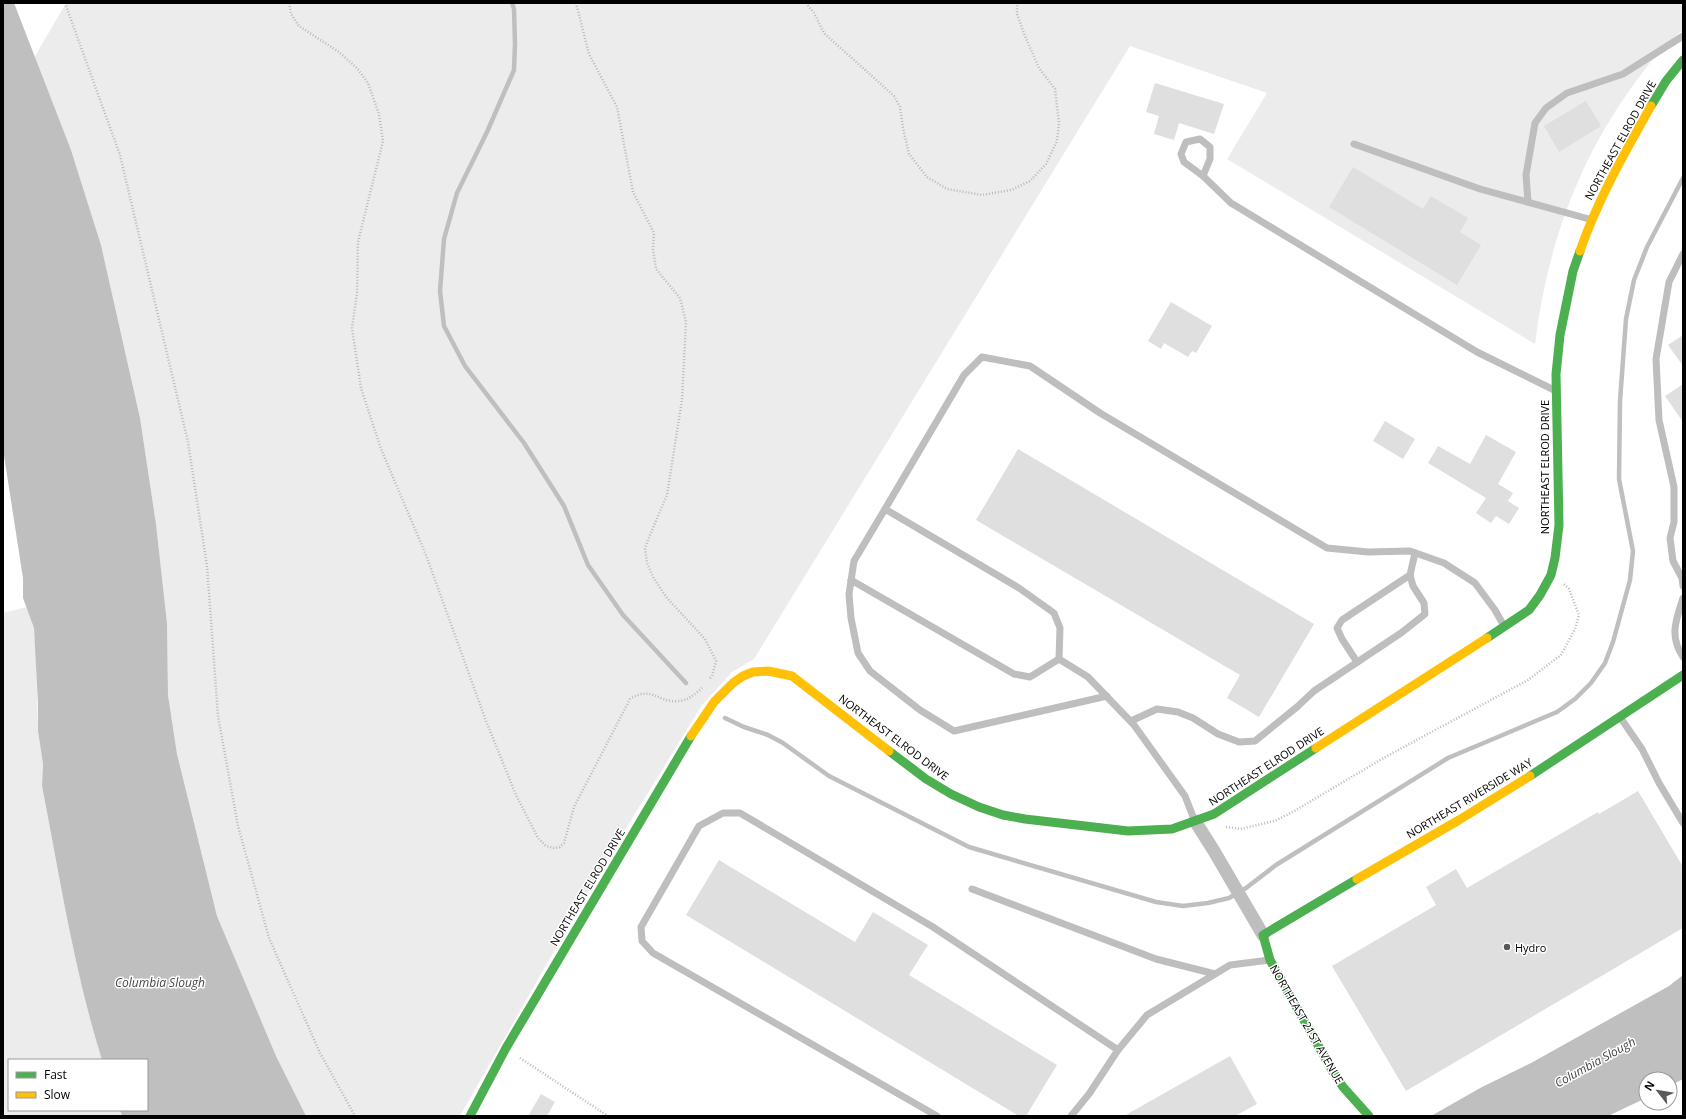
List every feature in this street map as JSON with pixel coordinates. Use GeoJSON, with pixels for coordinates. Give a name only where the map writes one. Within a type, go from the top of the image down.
{"type":"FeatureCollection","features":[{"type":"Feature","properties":{"kind":"street","name":"NORTHEAST ELROD DRIVE"},"geometry":{"type":"LineString","coordinates":[[470,1116],[506,1048],[708,709],[743,676],[753,672],[766,670],[778,671],[792,676],[926,779],[951,794],[979,807],[1003,815],[1128,831],[1172,829],[1214,814],[1529,610],[1540,595],[1550,575],[1555,558],[1559,525],[1556,374],[1560,335],[1573,271],[1592,219],[1617,166],[1666,81],[1683,60]]}},
{"type":"Feature","properties":{"kind":"street","name":"NORTHEAST RIVERSIDE WAY"},"geometry":{"type":"LineString","coordinates":[[1263,935],[1308,906],[1465,817],[1522,782],[1683,674]]}},
{"type":"Feature","properties":{"kind":"street","name":"NORTHEAST 21ST AVENUE"},"geometry":{"type":"LineString","coordinates":[[1195,822],[1253,916],[1263,935],[1270,960],[1333,1072],[1358,1105],[1369,1116]]}},
{"type":"Feature","properties":{"kind":"lane"},"geometry":{"type":"LineString","coordinates":[[1528,202],[1526,175],[1535,123],[1546,108],[1567,94],[1623,74],[1683,36]]}},
{"type":"Feature","properties":{"kind":"lane"},"geometry":{"type":"LineString","coordinates":[[1203,176],[1210,159],[1210,147],[1200,139],[1186,142],[1181,154],[1184,162],[1203,176],[1231,203],[1477,352],[1556,391]]}},
{"type":"Feature","properties":{"kind":"lane"},"geometry":{"type":"LineString","coordinates":[[1354,144],[1480,189],[1592,219]]}},
{"type":"Feature","properties":{"kind":"lane"},"geometry":{"type":"LineString","coordinates":[[1683,254],[1669,282],[1656,359],[1659,420],[1674,487],[1674,522],[1670,538],[1673,561],[1682,578],[1683,586]]}},
{"type":"Feature","properties":{"kind":"lane"},"geometry":{"type":"LineString","coordinates":[[1107,696],[954,731],[920,710],[870,671],[858,652],[851,618],[849,594],[854,561],[964,375],[982,357],[1030,366],[1106,417],[1327,548],[1368,552],[1410,551],[1444,563],[1475,583],[1495,610],[1504,626]]}},
{"type":"Feature","properties":{"kind":"lane"},"geometry":{"type":"LineString","coordinates":[[884,509],[1019,588],[1054,613],[1060,628],[1059,659]]}},
{"type":"Feature","properties":{"kind":"lane"},"geometry":{"type":"LineString","coordinates":[[1131,721],[1157,709],[1178,712],[1193,718],[1218,734],[1239,742],[1255,741],[1297,707],[1314,691],[1402,633],[1426,614],[1424,603],[1413,586],[1410,575],[1415,553]]}},
{"type":"Feature","properties":{"kind":"lane"},"geometry":{"type":"LineString","coordinates":[[1357,662],[1342,639],[1337,628],[1342,620],[1410,575]]}},
{"type":"Feature","properties":{"kind":"lane"},"geometry":{"type":"LineString","coordinates":[[851,580],[1014,674],[1030,677],[1059,659]]}},
{"type":"Feature","properties":{"kind":"lane"},"geometry":{"type":"LineString","coordinates":[[1683,598],[1677,618],[1674,636],[1677,648],[1683,657]]}},
{"type":"Feature","properties":{"kind":"lane"},"geometry":{"type":"LineString","coordinates":[[1059,659],[1088,677],[1131,721],[1185,796],[1195,822]]}},
{"type":"Feature","properties":{"kind":"lane"},"geometry":{"type":"LineString","coordinates":[[1620,717],[1642,749],[1659,784],[1683,823]]}},
{"type":"Feature","properties":{"kind":"lane"},"geometry":{"type":"LineString","coordinates":[[937,1116],[653,954],[642,942],[641,927],[699,826],[723,813],[740,813],[933,927],[1118,1050]]}},
{"type":"Feature","properties":{"kind":"lane"},"geometry":{"type":"LineString","coordinates":[[972,889],[1156,959],[1215,974]]}},
{"type":"Feature","properties":{"kind":"lane"},"geometry":{"type":"LineString","coordinates":[[1071,1116],[1089,1094],[1118,1050],[1147,1016],[1230,965],[1270,960]]}},
{"type":"Feature","properties":{"kind":"path"},"geometry":{"type":"LineString","coordinates":[[65,3],[120,155],[188,442],[206,566],[218,716],[238,826],[269,938],[320,1053],[355,1116]]}},
{"type":"Feature","properties":{"kind":"path"},"geometry":{"type":"LineString","coordinates":[[289,3],[291,14],[299,26],[339,52],[357,68],[368,83],[379,114],[384,141],[358,242],[357,293],[352,328],[361,388],[381,450],[426,555],[486,721],[516,795],[538,838],[546,846],[554,848],[560,847],[564,843],[574,807],[630,699],[639,693],[648,693],[678,702],[691,697],[703,687]]}},
{"type":"Feature","properties":{"kind":"path"},"geometry":{"type":"LineString","coordinates":[[576,3],[589,54],[617,108],[633,192],[654,234],[653,249],[656,268],[680,298],[686,322],[682,400],[667,495],[646,548],[647,563],[653,577],[667,598],[705,639],[716,661],[712,676],[708,681]]}},
{"type":"Feature","properties":{"kind":"path"},"geometry":{"type":"LineString","coordinates":[[806,3],[814,13],[824,33],[894,96],[900,107],[909,154],[927,177],[947,189],[982,195],[1011,190],[1030,181],[1046,164],[1057,141],[1059,123],[1055,88],[1039,68],[1033,55],[1017,14],[1017,3]]}},
{"type":"Feature","properties":{"kind":"path"},"geometry":{"type":"LineString","coordinates":[[1226,828],[1240,829],[1275,821],[1388,756],[1528,680],[1561,655],[1575,629],[1579,615],[1569,589],[1562,582],[1550,575]]}},
{"type":"Feature","properties":{"kind":"path"},"geometry":{"type":"LineString","coordinates":[[506,1048],[608,1116]]}},
{"type":"Feature","properties":{"kind":"shaded area"},"geometry":{"type":"Polygon","coordinates":[[[66,3],[1683,3],[1683,30],[1654,58],[1629,91],[1610,120],[1579,180],[1566,211],[1547,276],[1535,344],[1227,159],[1267,93],[1130,46],[754,659],[732,672],[702,705],[601,869],[460,1116],[306,1116],[276,1056],[217,916],[177,754],[168,695],[167,623],[156,524],[140,418],[101,245],[71,150],[34,58],[66,3]]]}},
{"type":"Feature","properties":{"kind":"shaded area"},"geometry":{"type":"Polygon","coordinates":[[[27,607],[34,628],[38,731],[43,764],[42,786],[75,958],[83,993],[102,1059],[8,1059],[8,1111],[120,1111],[122,1116],[3,1116],[3,613],[27,607]]]}},
{"type":"Feature","properties":{"kind":"water","name":"Columbia Slough"},"geometry":{"type":"Polygon","coordinates":[[[3,3],[14,3],[71,150],[101,245],[140,418],[156,524],[167,623],[168,695],[177,754],[217,916],[276,1056],[306,1116],[122,1116],[120,1111],[148,1111],[148,1059],[102,1059],[83,993],[68,924],[42,786],[43,764],[38,731],[34,628],[23,598],[23,578],[3,449],[3,3]]]}},
{"type":"Feature","properties":{"kind":"water"},"geometry":{"type":"Polygon","coordinates":[[[1683,975],[1683,1079],[1678,1082],[1678,1071],[1638,1071],[1638,1102],[1608,1116],[1431,1116],[1482,1087],[1531,1063],[1669,986],[1683,975]]]}},
{"type":"Feature","properties":{"kind":"building"},"geometry":{"type":"Polygon","coordinates":[[[1155,83],[1224,104],[1214,134],[1179,123],[1174,140],[1154,134],[1159,116],[1146,112],[1155,83]]]}},
{"type":"Feature","properties":{"kind":"building"},"geometry":{"type":"Polygon","coordinates":[[[1586,101],[1601,126],[1559,152],[1544,126],[1586,101]]]}},
{"type":"Feature","properties":{"kind":"building"},"geometry":{"type":"Polygon","coordinates":[[[1353,167],[1423,209],[1431,196],[1468,218],[1460,232],[1481,245],[1457,285],[1329,207],[1353,167]]]}},
{"type":"Feature","properties":{"kind":"building"},"geometry":{"type":"Polygon","coordinates":[[[1171,302],[1212,326],[1196,353],[1192,351],[1188,357],[1164,343],[1161,349],[1148,341],[1171,302]]]}},
{"type":"Feature","properties":{"kind":"building"},"geometry":{"type":"Polygon","coordinates":[[[1683,335],[1683,366],[1668,345],[1683,335]]]}},
{"type":"Feature","properties":{"kind":"building"},"geometry":{"type":"Polygon","coordinates":[[[1683,384],[1683,422],[1665,396],[1683,384]]]}},
{"type":"Feature","properties":{"kind":"building"},"geometry":{"type":"Polygon","coordinates":[[[1385,421],[1415,439],[1403,459],[1373,441],[1385,421]]]}},
{"type":"Feature","properties":{"kind":"building"},"geometry":{"type":"Polygon","coordinates":[[[1486,435],[1516,452],[1498,484],[1513,493],[1508,501],[1519,508],[1509,524],[1496,516],[1491,523],[1476,513],[1486,498],[1428,463],[1438,446],[1470,464],[1486,435]]]}},
{"type":"Feature","properties":{"kind":"building"},"geometry":{"type":"Polygon","coordinates":[[[1018,449],[1314,624],[1259,717],[1227,698],[1240,675],[976,520],[1018,449]]]}},
{"type":"Feature","properties":{"kind":"building","name":"Hydro"},"geometry":{"type":"Polygon","coordinates":[[[1638,791],[1683,867],[1683,928],[1406,1091],[1332,966],[1436,905],[1426,887],[1456,869],[1467,888],[1598,812],[1599,814],[1638,791]]]}},
{"type":"Feature","properties":{"kind":"building"},"geometry":{"type":"Polygon","coordinates":[[[719,860],[855,942],[873,912],[928,945],[909,975],[1057,1065],[1026,1116],[1019,1116],[686,915],[719,860]]]}},
{"type":"Feature","properties":{"kind":"building"},"geometry":{"type":"Polygon","coordinates":[[[1230,1056],[1257,1104],[1235,1116],[1124,1116],[1230,1056]]]}},
{"type":"Feature","properties":{"kind":"building"},"geometry":{"type":"Polygon","coordinates":[[[541,1094],[555,1102],[547,1116],[528,1116],[541,1094]]]}},
{"type":"Feature","properties":{"kind":"waterway"},"geometry":{"type":"LineString","coordinates":[[512,3],[514,9],[514,70],[487,132],[457,193],[444,239],[440,291],[444,326],[465,366],[524,443],[564,506],[588,565],[623,615],[686,683]]}},
{"type":"Feature","properties":{"kind":"waterway"},"geometry":{"type":"LineString","coordinates":[[725,718],[744,727],[768,735],[783,743],[829,776],[969,847],[1156,902],[1183,906],[1208,903],[1229,898],[1246,888],[1276,865],[1448,758],[1557,712],[1575,699],[1591,683],[1605,663],[1613,642],[1630,580],[1633,551],[1619,479],[1620,401],[1626,319],[1634,280],[1647,247],[1683,178]]}},
{"type":"Feature","properties":{"kind":"traffic: fast"},"geometry":{"type":"LineString","coordinates":[[1651,106],[1666,81],[1683,60]]}},
{"type":"Feature","properties":{"kind":"traffic: fast"},"geometry":{"type":"LineString","coordinates":[[1487,638],[1529,610],[1540,595],[1551,575],[1555,558],[1559,525],[1556,374],[1560,335],[1573,271],[1580,251]]}},
{"type":"Feature","properties":{"kind":"traffic: fast"},"geometry":{"type":"LineString","coordinates":[[1530,776],[1683,675]]}},
{"type":"Feature","properties":{"kind":"traffic: fast"},"geometry":{"type":"LineString","coordinates":[[470,1116],[506,1048],[691,736]]}},
{"type":"Feature","properties":{"kind":"traffic: fast"},"geometry":{"type":"LineString","coordinates":[[889,751],[926,779],[951,794],[979,807],[1003,815],[1025,819],[1128,831],[1172,829],[1214,814],[1316,748]]}},
{"type":"Feature","properties":{"kind":"traffic: fast"},"geometry":{"type":"LineString","coordinates":[[1357,879],[1263,935],[1270,960],[1333,1072],[1343,1087],[1369,1116]]}},
{"type":"Feature","properties":{"kind":"traffic: slow"},"geometry":{"type":"LineString","coordinates":[[1580,251],[1603,195],[1621,159],[1651,106]]}},
{"type":"Feature","properties":{"kind":"traffic: slow"},"geometry":{"type":"LineString","coordinates":[[1316,748],[1487,638]]}},
{"type":"Feature","properties":{"kind":"traffic: slow"},"geometry":{"type":"LineString","coordinates":[[691,736],[714,702],[733,683],[743,676],[753,672],[768,671],[792,676],[889,751]]}},
{"type":"Feature","properties":{"kind":"traffic: slow"},"geometry":{"type":"LineString","coordinates":[[1357,879],[1459,820],[1530,776]]}},
{"type":"Feature","properties":{"kind":"place","name":"Hydro"},"geometry":{"type":"Point","coordinates":[1507,947]}}]}
